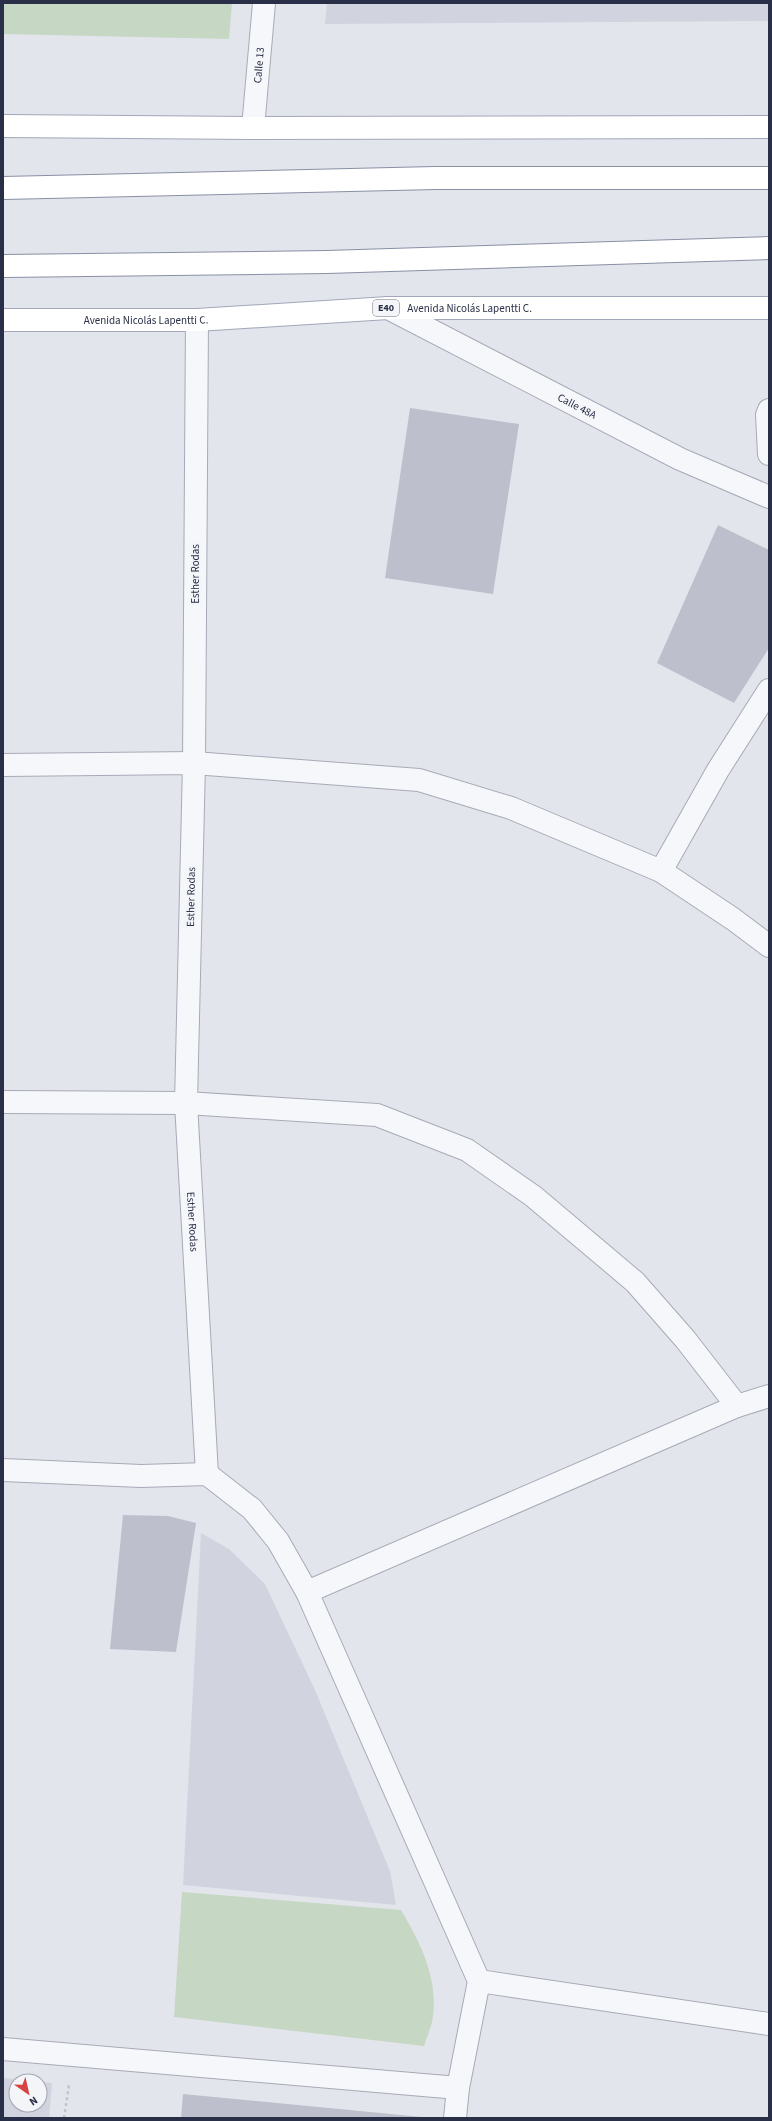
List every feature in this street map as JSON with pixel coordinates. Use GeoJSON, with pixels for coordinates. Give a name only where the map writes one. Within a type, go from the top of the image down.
{"type":"FeatureCollection","features":[{"type":"Feature","properties":{"kind":"main road"},"geometry":{"type":"LineString","coordinates":[[3,126],[253,128],[769,127]]}},
{"type":"Feature","properties":{"kind":"main road"},"geometry":{"type":"LineString","coordinates":[[3,188],[435,178],[769,178]]}},
{"type":"Feature","properties":{"kind":"main road"},"geometry":{"type":"LineString","coordinates":[[3,266],[327,262],[769,248]]}},
{"type":"Feature","properties":{"kind":"main road","name":"Avenida Nicolás Lapentti C."},"geometry":{"type":"LineString","coordinates":[[3,320],[198,320],[388,308],[769,308]]}},
{"type":"Feature","properties":{"kind":"street","name":"Calle 13"},"geometry":{"type":"LineString","coordinates":[[253,128],[264,3]]}},
{"type":"Feature","properties":{"kind":"street","name":"Calle 48A"},"geometry":{"type":"LineString","coordinates":[[388,308],[680,459],[769,497]]}},
{"type":"Feature","properties":{"kind":"street","name":"Esther Rodas"},"geometry":{"type":"LineString","coordinates":[[198,320],[194,763],[186,1103],[207,1474]]}},
{"type":"Feature","properties":{"kind":"street"},"geometry":{"type":"LineString","coordinates":[[769,410],[767,415],[769,454]]}},
{"type":"Feature","properties":{"kind":"street"},"geometry":{"type":"LineString","coordinates":[[661,871],[718,770],[769,690]]}},
{"type":"Feature","properties":{"kind":"street"},"geometry":{"type":"LineString","coordinates":[[3,764],[194,763],[419,780],[511,808],[661,871],[733,919],[769,946]]}},
{"type":"Feature","properties":{"kind":"street"},"geometry":{"type":"LineString","coordinates":[[3,1102],[186,1103],[377,1115],[467,1150],[533,1196],[635,1282],[685,1339],[736,1406]]}},
{"type":"Feature","properties":{"kind":"street"},"geometry":{"type":"LineString","coordinates":[[307,1592],[736,1406],[769,1396]]}},
{"type":"Feature","properties":{"kind":"street"},"geometry":{"type":"LineString","coordinates":[[3,1470],[141,1476],[207,1474],[252,1509],[278,1540],[307,1592],[479,1980],[458,2088],[455,2118]]}},
{"type":"Feature","properties":{"kind":"street"},"geometry":{"type":"LineString","coordinates":[[479,1980],[769,2024]]}},
{"type":"Feature","properties":{"kind":"street"},"geometry":{"type":"LineString","coordinates":[[3,2049],[458,2088]]}},
{"type":"Feature","properties":{"kind":"shaded area"},"geometry":{"type":"Polygon","coordinates":[[[327,3],[769,3],[769,21],[325,24],[327,3]]]}},
{"type":"Feature","properties":{"kind":"shaded area"},"geometry":{"type":"Polygon","coordinates":[[[201,1533],[229,1549],[265,1584],[315,1690],[390,1871],[396,1905],[183,1885],[201,1533]]]}},
{"type":"Feature","properties":{"kind":"shaded area"},"geometry":{"type":"Polygon","coordinates":[[[3,2078],[8,2079],[8,2113],[48,2113],[48,2083],[52,2083],[49,2118],[3,2118],[3,2078]]]}},
{"type":"Feature","properties":{"kind":"green space"},"geometry":{"type":"Polygon","coordinates":[[[3,3],[232,3],[229,39],[3,34],[3,3]]]}},
{"type":"Feature","properties":{"kind":"green space"},"geometry":{"type":"Polygon","coordinates":[[[182,1892],[401,1910],[421,1947],[433,1987],[434,2002],[431,2027],[424,2046],[174,2017],[182,1892]]]}},
{"type":"Feature","properties":{"kind":"building"},"geometry":{"type":"Polygon","coordinates":[[[410,408],[519,424],[493,594],[385,578],[410,408]]]}},
{"type":"Feature","properties":{"kind":"building"},"geometry":{"type":"Polygon","coordinates":[[[718,525],[769,550],[769,648],[734,703],[657,663],[718,525]]]}},
{"type":"Feature","properties":{"kind":"building"},"geometry":{"type":"Polygon","coordinates":[[[123,1515],[168,1516],[196,1523],[176,1652],[110,1649],[123,1515]]]}},
{"type":"Feature","properties":{"kind":"building"},"geometry":{"type":"Polygon","coordinates":[[[183,2094],[422,2117],[181,2118],[183,2094]]]}}]}
